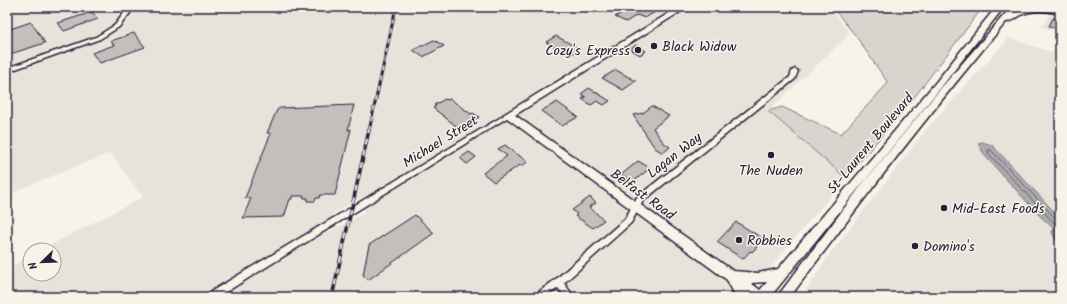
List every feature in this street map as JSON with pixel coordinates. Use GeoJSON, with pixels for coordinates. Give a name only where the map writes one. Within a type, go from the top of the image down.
{"type":"FeatureCollection","features":[{"type":"Feature","properties":{"kind":"main road","name":"Michael Street"},"geometry":{"type":"LineString","coordinates":[[508,114],[684,7]]}},
{"type":"Feature","properties":{"kind":"main road","name":"St-Laurent Boulevard"},"geometry":{"type":"LineString","coordinates":[[761,297],[942,87],[1015,7]]}},
{"type":"Feature","properties":{"kind":"main road"},"geometry":{"type":"LineString","coordinates":[[1056,7],[1060,8]]}},
{"type":"Feature","properties":{"kind":"main road"},"geometry":{"type":"LineString","coordinates":[[1001,24],[1024,10],[1032,8],[1043,8],[1060,12]]}},
{"type":"Feature","properties":{"kind":"main road","name":"St-Laurent Boulevard"},"geometry":{"type":"LineString","coordinates":[[942,87],[998,9]]}},
{"type":"Feature","properties":{"kind":"main road","name":"Belfast Road"},"geometry":{"type":"LineString","coordinates":[[508,114],[761,297]]}},
{"type":"Feature","properties":{"kind":"main road","name":"St-Laurent Boulevard"},"geometry":{"type":"LineString","coordinates":[[783,297],[795,283],[918,116]]}},
{"type":"Feature","properties":{"kind":"main road"},"geometry":{"type":"LineString","coordinates":[[728,274],[743,278],[756,279],[782,273]]}},
{"type":"Feature","properties":{"kind":"main road"},"geometry":{"type":"LineString","coordinates":[[728,274],[743,297]]}},
{"type":"Feature","properties":{"kind":"main road"},"geometry":{"type":"LineString","coordinates":[[793,297],[795,283]]}},
{"type":"Feature","properties":{"kind":"street"},"geometry":{"type":"LineString","coordinates":[[7,70],[98,38],[121,22],[127,13],[126,7]]}},
{"type":"Feature","properties":{"kind":"street","name":"Lagan Way"},"geometry":{"type":"LineString","coordinates":[[539,297],[559,282],[628,221],[640,199],[793,78],[795,71]]}},
{"type":"Feature","properties":{"kind":"street","name":"Michael Street"},"geometry":{"type":"LineString","coordinates":[[210,297],[508,114]]}},
{"type":"Feature","properties":{"kind":"street"},"geometry":{"type":"LineString","coordinates":[[559,282],[570,297]]}},
{"type":"Feature","properties":{"kind":"shaded area"},"geometry":{"type":"Polygon","coordinates":[[[7,7],[830,7],[850,34],[768,111],[846,178],[745,297],[7,297],[7,268],[22,260],[22,282],[62,282],[62,242],[56,242],[143,197],[110,153],[25,187],[7,196],[7,7]],[[367,194],[333,214],[329,232],[364,213],[367,194]]]}},
{"type":"Feature","properties":{"kind":"shaded area"},"geometry":{"type":"Polygon","coordinates":[[[832,7],[983,7],[913,99],[846,178],[768,111],[782,107],[841,134],[888,83],[855,35],[832,7]]]}},
{"type":"Feature","properties":{"kind":"shaded area"},"geometry":{"type":"Polygon","coordinates":[[[1050,14],[1060,16],[1060,32],[1042,27],[1050,14]]]}},
{"type":"Feature","properties":{"kind":"shaded area"},"geometry":{"type":"Polygon","coordinates":[[[1009,38],[1060,55],[1060,297],[802,297],[829,255],[930,125],[1009,38]]]}},
{"type":"Feature","properties":{"kind":"water"},"geometry":{"type":"Polygon","coordinates":[[[982,142],[992,145],[1060,218],[1060,233],[1058,236],[1060,240],[1056,240],[1052,233],[1053,228],[1039,215],[985,156],[978,143],[982,142]]]}},
{"type":"Feature","properties":{"kind":"building"},"geometry":{"type":"Polygon","coordinates":[[[632,7],[643,7],[655,12],[645,18],[637,15],[626,22],[615,17],[632,7]]]}},
{"type":"Feature","properties":{"kind":"building"},"geometry":{"type":"Polygon","coordinates":[[[92,12],[98,19],[64,31],[58,23],[92,12]]]}},
{"type":"Feature","properties":{"kind":"building"},"geometry":{"type":"Polygon","coordinates":[[[1053,18],[1060,20],[1060,29],[1049,26],[1053,18]]]}},
{"type":"Feature","properties":{"kind":"building"},"geometry":{"type":"Polygon","coordinates":[[[31,22],[45,43],[7,55],[7,30],[31,22]]]}},
{"type":"Feature","properties":{"kind":"building"},"geometry":{"type":"Polygon","coordinates":[[[134,33],[145,47],[100,63],[92,53],[114,45],[111,41],[134,33]]]}},
{"type":"Feature","properties":{"kind":"building"},"geometry":{"type":"Polygon","coordinates":[[[556,36],[580,49],[570,55],[546,42],[556,36]]]}},
{"type":"Feature","properties":{"kind":"building"},"geometry":{"type":"Polygon","coordinates":[[[434,40],[444,46],[423,57],[413,50],[434,40]]]}},
{"type":"Feature","properties":{"kind":"building","name":"Cozy's Express"},"geometry":{"type":"Polygon","coordinates":[[[636,45],[646,51],[640,55],[630,49],[636,45]]]}},
{"type":"Feature","properties":{"kind":"building"},"geometry":{"type":"Polygon","coordinates":[[[616,70],[636,81],[623,90],[602,78],[616,70]]]}},
{"type":"Feature","properties":{"kind":"building"},"geometry":{"type":"Polygon","coordinates":[[[589,88],[610,101],[604,105],[597,101],[591,105],[582,99],[586,97],[581,94],[589,88]]]}},
{"type":"Feature","properties":{"kind":"building"},"geometry":{"type":"Polygon","coordinates":[[[445,99],[450,99],[471,114],[473,113],[479,117],[460,129],[433,108],[436,106],[434,105],[445,99]]]}},
{"type":"Feature","properties":{"kind":"building"},"geometry":{"type":"Polygon","coordinates":[[[557,102],[578,117],[562,126],[541,111],[557,102]]]}},
{"type":"Feature","properties":{"kind":"building"},"geometry":{"type":"Polygon","coordinates":[[[354,105],[348,130],[351,129],[335,195],[320,195],[315,201],[307,201],[308,198],[304,198],[304,196],[292,196],[284,217],[243,218],[251,198],[245,198],[271,133],[267,133],[277,110],[280,108],[354,105]]]}},
{"type":"Feature","properties":{"kind":"building"},"geometry":{"type":"Polygon","coordinates":[[[652,106],[669,116],[653,128],[664,143],[670,147],[663,153],[655,148],[633,115],[643,113],[652,106]]]}},
{"type":"Feature","properties":{"kind":"building"},"geometry":{"type":"Polygon","coordinates":[[[505,145],[528,162],[521,166],[520,165],[494,182],[483,173],[507,156],[498,149],[505,145]]]}},
{"type":"Feature","properties":{"kind":"building"},"geometry":{"type":"Polygon","coordinates":[[[469,152],[476,157],[467,164],[460,158],[469,152]]]}},
{"type":"Feature","properties":{"kind":"building"},"geometry":{"type":"Polygon","coordinates":[[[638,161],[650,168],[633,182],[621,175],[638,161]]]}},
{"type":"Feature","properties":{"kind":"building"},"geometry":{"type":"Polygon","coordinates":[[[590,197],[596,203],[589,207],[604,220],[593,228],[575,216],[577,214],[572,210],[590,197]]]}},
{"type":"Feature","properties":{"kind":"building"},"geometry":{"type":"Polygon","coordinates":[[[415,215],[434,233],[368,280],[363,275],[369,245],[415,215]]]}},
{"type":"Feature","properties":{"kind":"building","name":"Robbies"},"geometry":{"type":"Polygon","coordinates":[[[736,222],[762,238],[755,246],[757,247],[752,252],[750,251],[743,259],[717,242],[736,222]]]}},
{"type":"Feature","properties":{"kind":"railway"},"geometry":{"type":"LineString","coordinates":[[369,131],[396,7]]}},
{"type":"Feature","properties":{"kind":"railway"},"geometry":{"type":"LineString","coordinates":[[332,297],[369,130]]}},
{"type":"Feature","properties":{"kind":"place","name":"Black Widow"},"geometry":{"type":"Point","coordinates":[654,46]}},
{"type":"Feature","properties":{"kind":"place","name":"Cozy's Express"},"geometry":{"type":"Point","coordinates":[638,50]}},
{"type":"Feature","properties":{"kind":"place","name":"The Nuden"},"geometry":{"type":"Point","coordinates":[771,155]}},
{"type":"Feature","properties":{"kind":"place","name":"Mid-East Foods"},"geometry":{"type":"Point","coordinates":[944,208]}},
{"type":"Feature","properties":{"kind":"place","name":"Robbies"},"geometry":{"type":"Point","coordinates":[739,240]}},
{"type":"Feature","properties":{"kind":"place","name":"Domino's"},"geometry":{"type":"Point","coordinates":[915,246]}}]}
